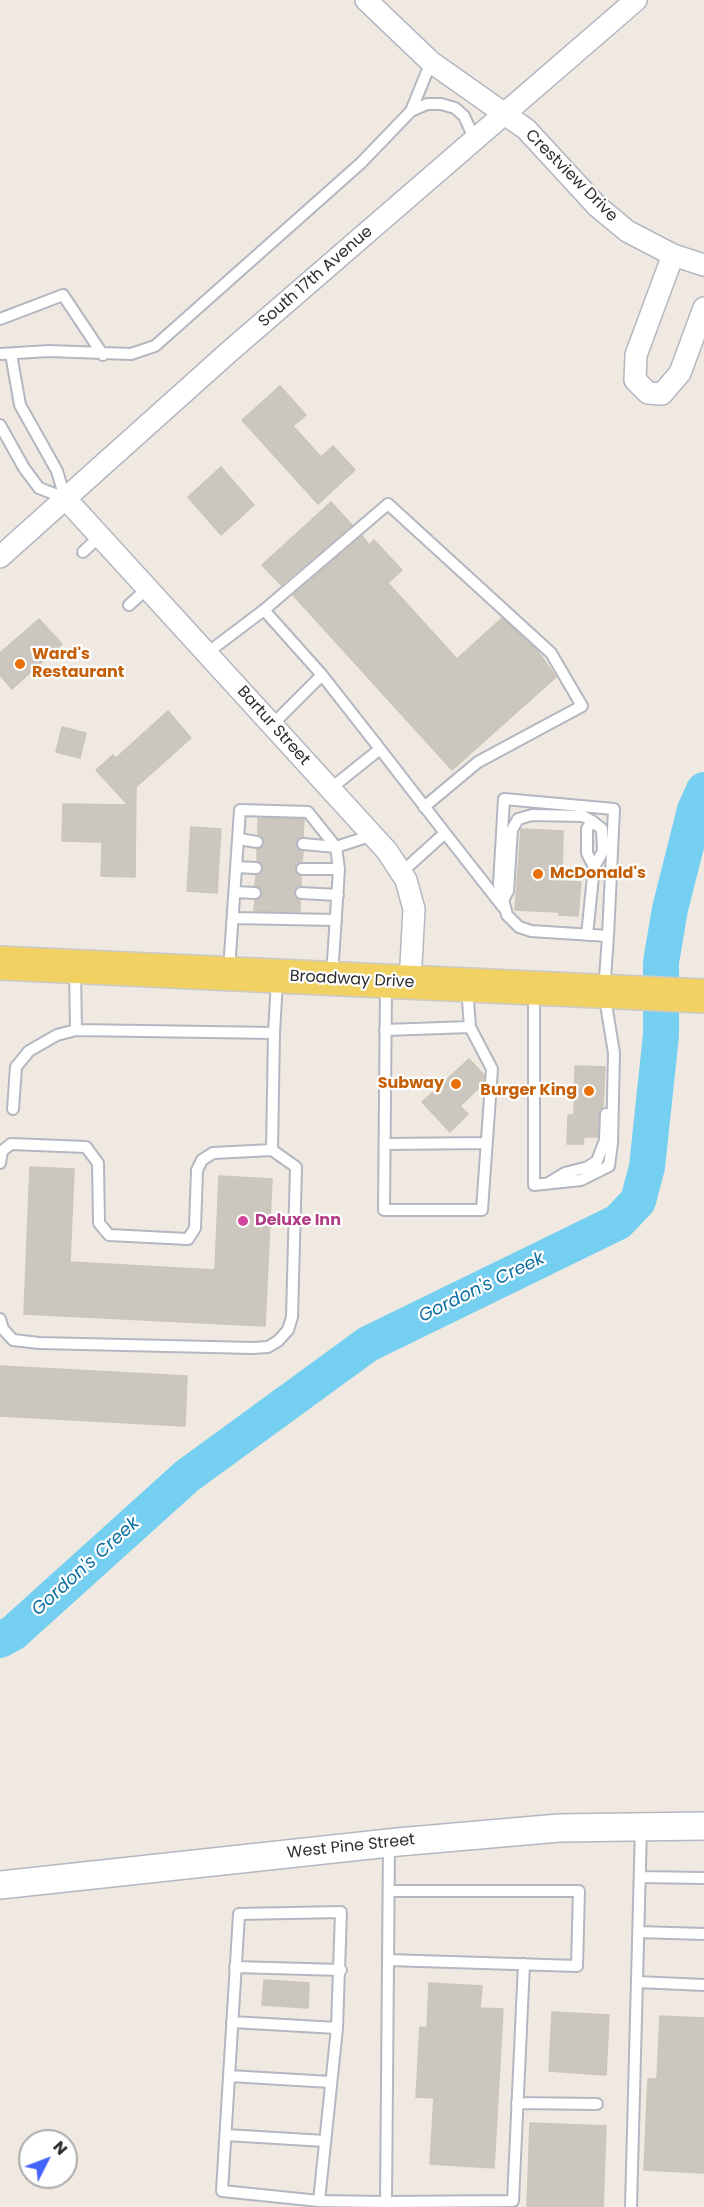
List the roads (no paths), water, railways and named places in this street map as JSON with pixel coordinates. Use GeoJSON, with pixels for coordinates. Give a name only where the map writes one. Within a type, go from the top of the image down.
{"type":"FeatureCollection","features":[{"type":"Feature","properties":{"kind":"main road","name":"Broadway Drive"},"geometry":{"type":"LineString","coordinates":[[0,963],[703,996]]}},
{"type":"Feature","properties":{"kind":"street","name":"Crestview Drive"},"geometry":{"type":"LineString","coordinates":[[366,0],[431,62],[526,129],[597,206],[627,231],[673,255],[704,265]]}},
{"type":"Feature","properties":{"kind":"street","name":"South 17th Avenue"},"geometry":{"type":"LineString","coordinates":[[0,557],[230,351],[636,0]]}},
{"type":"Feature","properties":{"kind":"street"},"geometry":{"type":"LineString","coordinates":[[673,255],[636,355],[635,380],[648,393],[662,394],[680,373],[704,308]]}},
{"type":"Feature","properties":{"kind":"street","name":"Bartur Street"},"geometry":{"type":"LineString","coordinates":[[65,498],[373,835],[402,872],[414,909],[398,982]]}},
{"type":"Feature","properties":{"kind":"street","name":"West Pine Street"},"geometry":{"type":"LineString","coordinates":[[0,1885],[389,1843],[559,1828],[704,1827]]}},
{"type":"Feature","properties":{"kind":"lane"},"geometry":{"type":"LineString","coordinates":[[65,498],[57,471],[20,405],[5,354],[49,351],[103,355],[139,352],[163,340],[361,163],[411,111],[431,62]]}},
{"type":"Feature","properties":{"kind":"lane"},"geometry":{"type":"LineString","coordinates":[[411,111],[427,104],[441,104],[455,108],[464,116],[475,140]]}},
{"type":"Feature","properties":{"kind":"lane"},"geometry":{"type":"LineString","coordinates":[[0,319],[63,295],[103,355]]}},
{"type":"Feature","properties":{"kind":"lane"},"geometry":{"type":"LineString","coordinates":[[0,425],[24,468],[39,488],[65,498]]}},
{"type":"Feature","properties":{"kind":"lane"},"geometry":{"type":"LineString","coordinates":[[207,653],[264,610],[388,504],[551,653],[582,706],[478,762],[424,807]]}},
{"type":"Feature","properties":{"kind":"lane"},"geometry":{"type":"LineString","coordinates":[[83,552],[100,536]]}},
{"type":"Feature","properties":{"kind":"lane"},"geometry":{"type":"LineString","coordinates":[[129,605],[148,588]]}},
{"type":"Feature","properties":{"kind":"lane"},"geometry":{"type":"LineString","coordinates":[[264,610],[322,675],[444,833],[504,904],[519,927],[531,931],[608,936]]}},
{"type":"Feature","properties":{"kind":"lane"},"geometry":{"type":"LineString","coordinates":[[272,725],[322,675]]}},
{"type":"Feature","properties":{"kind":"lane"},"geometry":{"type":"LineString","coordinates":[[330,789],[380,749]]}},
{"type":"Feature","properties":{"kind":"lane"},"geometry":{"type":"LineString","coordinates":[[504,904],[499,884],[504,799],[614,809],[608,936],[617,993],[612,1143],[609,1166],[581,1180],[534,1185],[534,989]]}},
{"type":"Feature","properties":{"kind":"lane"},"geometry":{"type":"LineString","coordinates":[[228,974],[240,810],[308,813],[336,847],[339,869],[331,979]]}},
{"type":"Feature","properties":{"kind":"lane"},"geometry":{"type":"LineString","coordinates":[[504,904],[508,891],[512,830],[518,819],[532,815],[573,816],[592,821],[602,829],[603,851],[594,867],[587,935]]}},
{"type":"Feature","properties":{"kind":"lane"},"geometry":{"type":"LineString","coordinates":[[592,821],[586,829],[587,853],[594,867]]}},
{"type":"Feature","properties":{"kind":"lane"},"geometry":{"type":"LineString","coordinates":[[402,872],[444,833]]}},
{"type":"Feature","properties":{"kind":"lane"},"geometry":{"type":"LineString","coordinates":[[303,844],[336,847],[373,835]]}},
{"type":"Feature","properties":{"kind":"lane"},"geometry":{"type":"LineString","coordinates":[[239,839],[257,842]]}},
{"type":"Feature","properties":{"kind":"lane"},"geometry":{"type":"LineString","coordinates":[[236,867],[256,868]]}},
{"type":"Feature","properties":{"kind":"lane"},"geometry":{"type":"LineString","coordinates":[[302,869],[339,869]]}},
{"type":"Feature","properties":{"kind":"lane"},"geometry":{"type":"LineString","coordinates":[[235,892],[255,893]]}},
{"type":"Feature","properties":{"kind":"lane"},"geometry":{"type":"LineString","coordinates":[[301,893],[338,895]]}},
{"type":"Feature","properties":{"kind":"lane"},"geometry":{"type":"LineString","coordinates":[[233,918],[336,920]]}},
{"type":"Feature","properties":{"kind":"lane"},"geometry":{"type":"LineString","coordinates":[[75,967],[76,1030]]}},
{"type":"Feature","properties":{"kind":"lane"},"geometry":{"type":"LineString","coordinates":[[272,1150],[277,976]]}},
{"type":"Feature","properties":{"kind":"lane"},"geometry":{"type":"LineString","coordinates":[[398,982],[385,1030],[384,1210],[482,1210],[492,1069],[470,1027],[467,985]]}},
{"type":"Feature","properties":{"kind":"lane"},"geometry":{"type":"LineString","coordinates":[[385,1030],[470,1027]]}},
{"type":"Feature","properties":{"kind":"lane"},"geometry":{"type":"LineString","coordinates":[[14,1109],[16,1067],[29,1051],[57,1035],[76,1030],[274,1033]]}},
{"type":"Feature","properties":{"kind":"lane"},"geometry":{"type":"LineString","coordinates":[[386,1144],[485,1143]]}},
{"type":"Feature","properties":{"kind":"lane"},"geometry":{"type":"LineString","coordinates":[[0,1163],[2,1150],[10,1144],[86,1147],[98,1163],[99,1223],[109,1235],[188,1239],[195,1228],[197,1170],[202,1160],[213,1153],[272,1150],[296,1167],[292,1317],[288,1330],[278,1341],[268,1347],[39,1343],[14,1340],[3,1329],[0,1319]]}},
{"type":"Feature","properties":{"kind":"lane"},"geometry":{"type":"LineString","coordinates":[[631,2207],[641,1827]]}},
{"type":"Feature","properties":{"kind":"lane"},"geometry":{"type":"LineString","coordinates":[[386,2202],[389,1843]]}},
{"type":"Feature","properties":{"kind":"lane"},"geometry":{"type":"LineString","coordinates":[[640,1877],[704,1878]]}},
{"type":"Feature","properties":{"kind":"lane"},"geometry":{"type":"LineString","coordinates":[[388,1960],[577,1966],[579,1892],[390,1891]]}},
{"type":"Feature","properties":{"kind":"lane"},"geometry":{"type":"LineString","coordinates":[[319,2201],[341,1970],[341,1912],[238,1914],[222,2191],[319,2201],[513,2201],[524,1964]]}},
{"type":"Feature","properties":{"kind":"lane"},"geometry":{"type":"LineString","coordinates":[[638,1932],[704,1934]]}},
{"type":"Feature","properties":{"kind":"lane"},"geometry":{"type":"LineString","coordinates":[[236,1967],[341,1970]]}},
{"type":"Feature","properties":{"kind":"lane"},"geometry":{"type":"LineString","coordinates":[[637,1982],[704,1985]]}},
{"type":"Feature","properties":{"kind":"lane"},"geometry":{"type":"LineString","coordinates":[[232,2022],[336,2028]]}},
{"type":"Feature","properties":{"kind":"lane"},"geometry":{"type":"LineString","coordinates":[[229,2076],[331,2082]]}},
{"type":"Feature","properties":{"kind":"lane"},"geometry":{"type":"LineString","coordinates":[[518,2103],[597,2104]]}},
{"type":"Feature","properties":{"kind":"lane"},"geometry":{"type":"LineString","coordinates":[[226,2135],[325,2140]]}},
{"type":"Feature","properties":{"kind":"waterway","name":"Gordon's Creek"},"geometry":{"type":"LineString","coordinates":[[0,1640],[13,1633],[187,1476],[368,1344],[618,1222],[638,1201],[647,1167],[661,1035],[661,962],[670,909],[695,810],[704,790]]}},
{"type":"Feature","properties":{"kind":"place","name":"Ward's Restaurant"},"geometry":{"type":"Point","coordinates":[20,664]}},
{"type":"Feature","properties":{"kind":"place","name":"McDonald's"},"geometry":{"type":"Point","coordinates":[538,874]}},
{"type":"Feature","properties":{"kind":"place","name":"Subway"},"geometry":{"type":"Point","coordinates":[456,1084]}},
{"type":"Feature","properties":{"kind":"place","name":"Burger King"},"geometry":{"type":"Point","coordinates":[589,1091]}},
{"type":"Feature","properties":{"kind":"place","name":"Deluxe Inn"},"geometry":{"type":"Point","coordinates":[243,1221]}}]}
